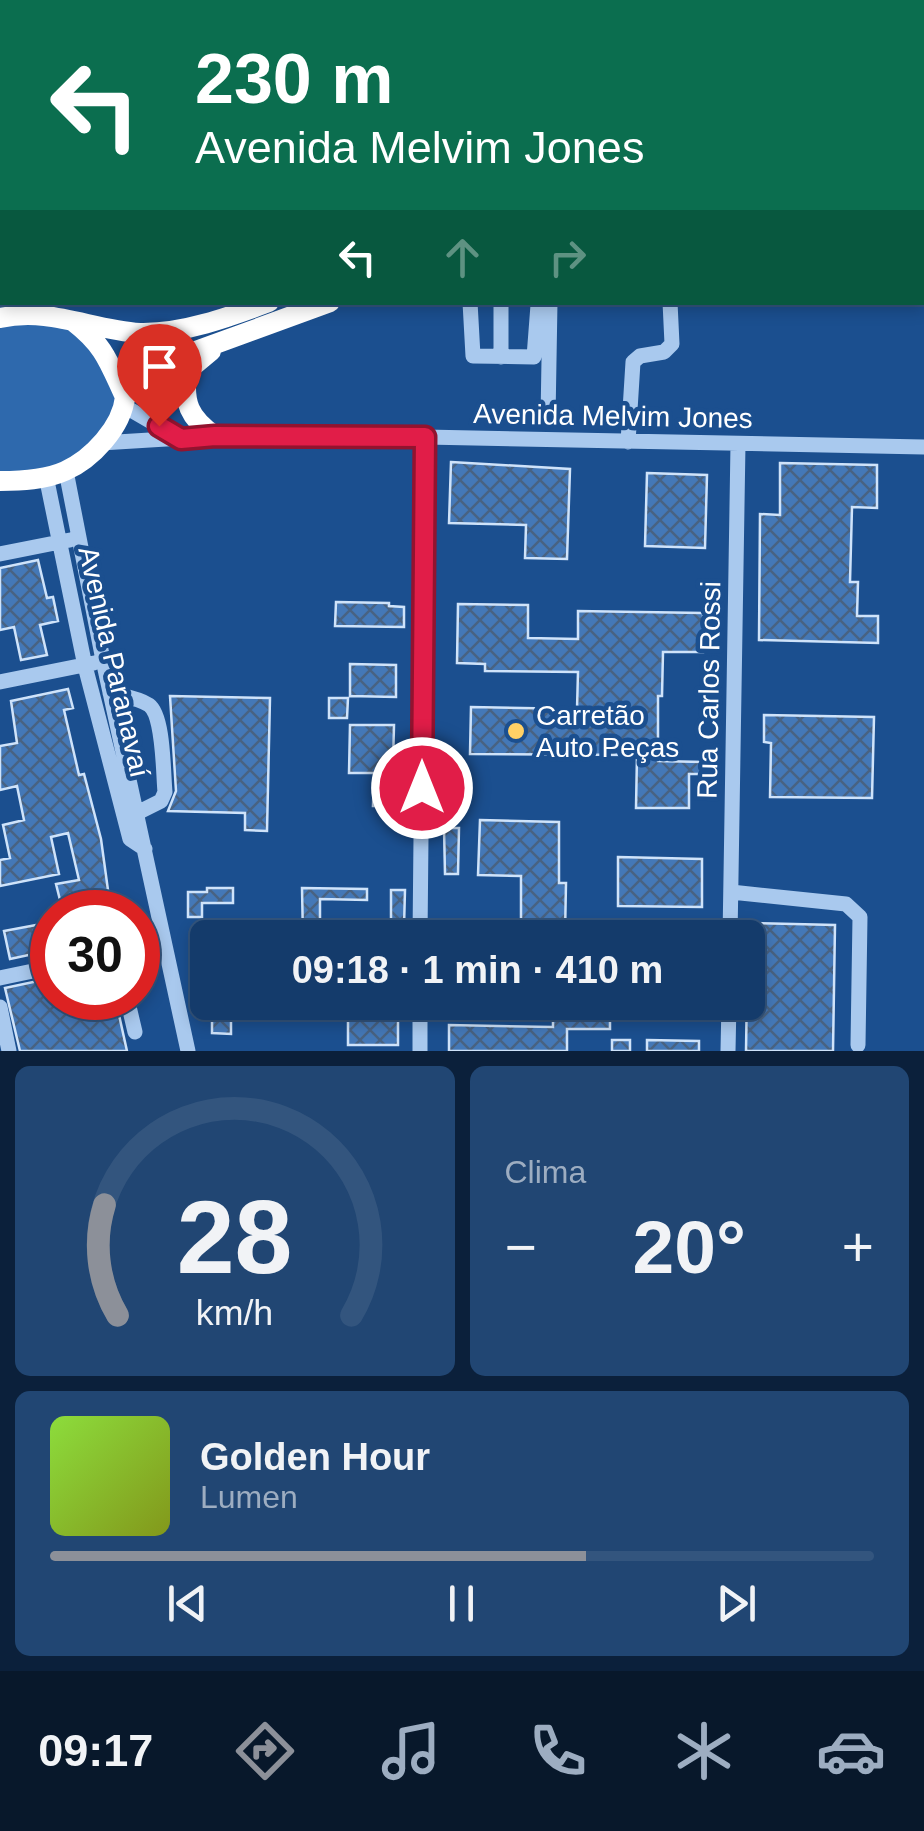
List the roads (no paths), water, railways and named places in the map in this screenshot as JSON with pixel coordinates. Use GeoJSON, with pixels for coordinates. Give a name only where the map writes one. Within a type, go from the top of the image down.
{"type":"FeatureCollection","features":[{"type":"Feature","properties":{"kind":"highway"},"geometry":{"type":"LineString","coordinates":[[0,318],[36,313],[136,333],[162,332],[189,328],[261,305]]}},
{"type":"Feature","properties":{"kind":"highway"},"geometry":{"type":"LineString","coordinates":[[0,481],[56,473],[100,443],[116,425],[124,401],[174,359],[321,305]]}},
{"type":"Feature","properties":{"kind":"highway"},"geometry":{"type":"LineString","coordinates":[[68,318],[93,336],[111,360],[124,401]]}},
{"type":"Feature","properties":{"kind":"highway"},"geometry":{"type":"LineString","coordinates":[[215,436],[196,422],[189,408],[185,390],[187,371],[232,336]]}},
{"type":"Feature","properties":{"kind":"street"},"geometry":{"type":"LineString","coordinates":[[470,305],[470,353],[501,357],[537,354],[544,305]]}},
{"type":"Feature","properties":{"kind":"street"},"geometry":{"type":"LineString","coordinates":[[501,305],[501,357]]}},
{"type":"Feature","properties":{"kind":"street"},"geometry":{"type":"LineString","coordinates":[[544,305],[548,418]]}},
{"type":"Feature","properties":{"kind":"street"},"geometry":{"type":"LineString","coordinates":[[628,442],[632,362],[640,356],[664,352],[672,344],[670,305]]}},
{"type":"Feature","properties":{"kind":"street"},"geometry":{"type":"LineString","coordinates":[[124,401],[181,439]]}},
{"type":"Feature","properties":{"kind":"street","name":"Avenida Melvim Jones"},"geometry":{"type":"LineString","coordinates":[[100,443],[215,436],[425,437],[924,447]]}},
{"type":"Feature","properties":{"kind":"street"},"geometry":{"type":"LineString","coordinates":[[420,920],[425,437]]}},
{"type":"Feature","properties":{"kind":"street","name":"Rua Carlos Rossi"},"geometry":{"type":"LineString","coordinates":[[730,920],[738,444]]}},
{"type":"Feature","properties":{"kind":"street","name":"Avenida Paranavaí"},"geometry":{"type":"LineString","coordinates":[[56,473],[80,539],[102,660],[188,1051]]}},
{"type":"Feature","properties":{"kind":"street","name":"Avenida Paranavaí"},"geometry":{"type":"LineString","coordinates":[[56,473],[62,541],[86,666],[130,840],[145,849]]}},
{"type":"Feature","properties":{"kind":"street"},"geometry":{"type":"LineString","coordinates":[[0,554],[80,539]]}},
{"type":"Feature","properties":{"kind":"street"},"geometry":{"type":"LineString","coordinates":[[0,682],[102,660]]}},
{"type":"Feature","properties":{"kind":"street"},"geometry":{"type":"LineString","coordinates":[[110,693],[149,705],[158,716],[165,792],[161,801],[137,813]]}},
{"type":"Feature","properties":{"kind":"street"},"geometry":{"type":"LineString","coordinates":[[731,892],[846,904],[854,909],[860,917],[858,1045]]}},
{"type":"Feature","properties":{"kind":"street"},"geometry":{"type":"LineString","coordinates":[[160,952],[166,951]]}},
{"type":"Feature","properties":{"kind":"street"},"geometry":{"type":"LineString","coordinates":[[0,978],[30,972]]}},
{"type":"Feature","properties":{"kind":"street"},"geometry":{"type":"LineString","coordinates":[[0,1007],[9,1051]]}},
{"type":"Feature","properties":{"kind":"street"},"geometry":{"type":"LineString","coordinates":[[132,1020],[135,1032]]}},
{"type":"Feature","properties":{"kind":"street"},"geometry":{"type":"LineString","coordinates":[[420,1020],[420,1051]]}},
{"type":"Feature","properties":{"kind":"street"},"geometry":{"type":"LineString","coordinates":[[728,1051],[729,1020]]}},
{"type":"Feature","properties":{"kind":"place","name":"Carretão Auto Peças"},"geometry":{"type":"Point","coordinates":[516,731]}}]}
